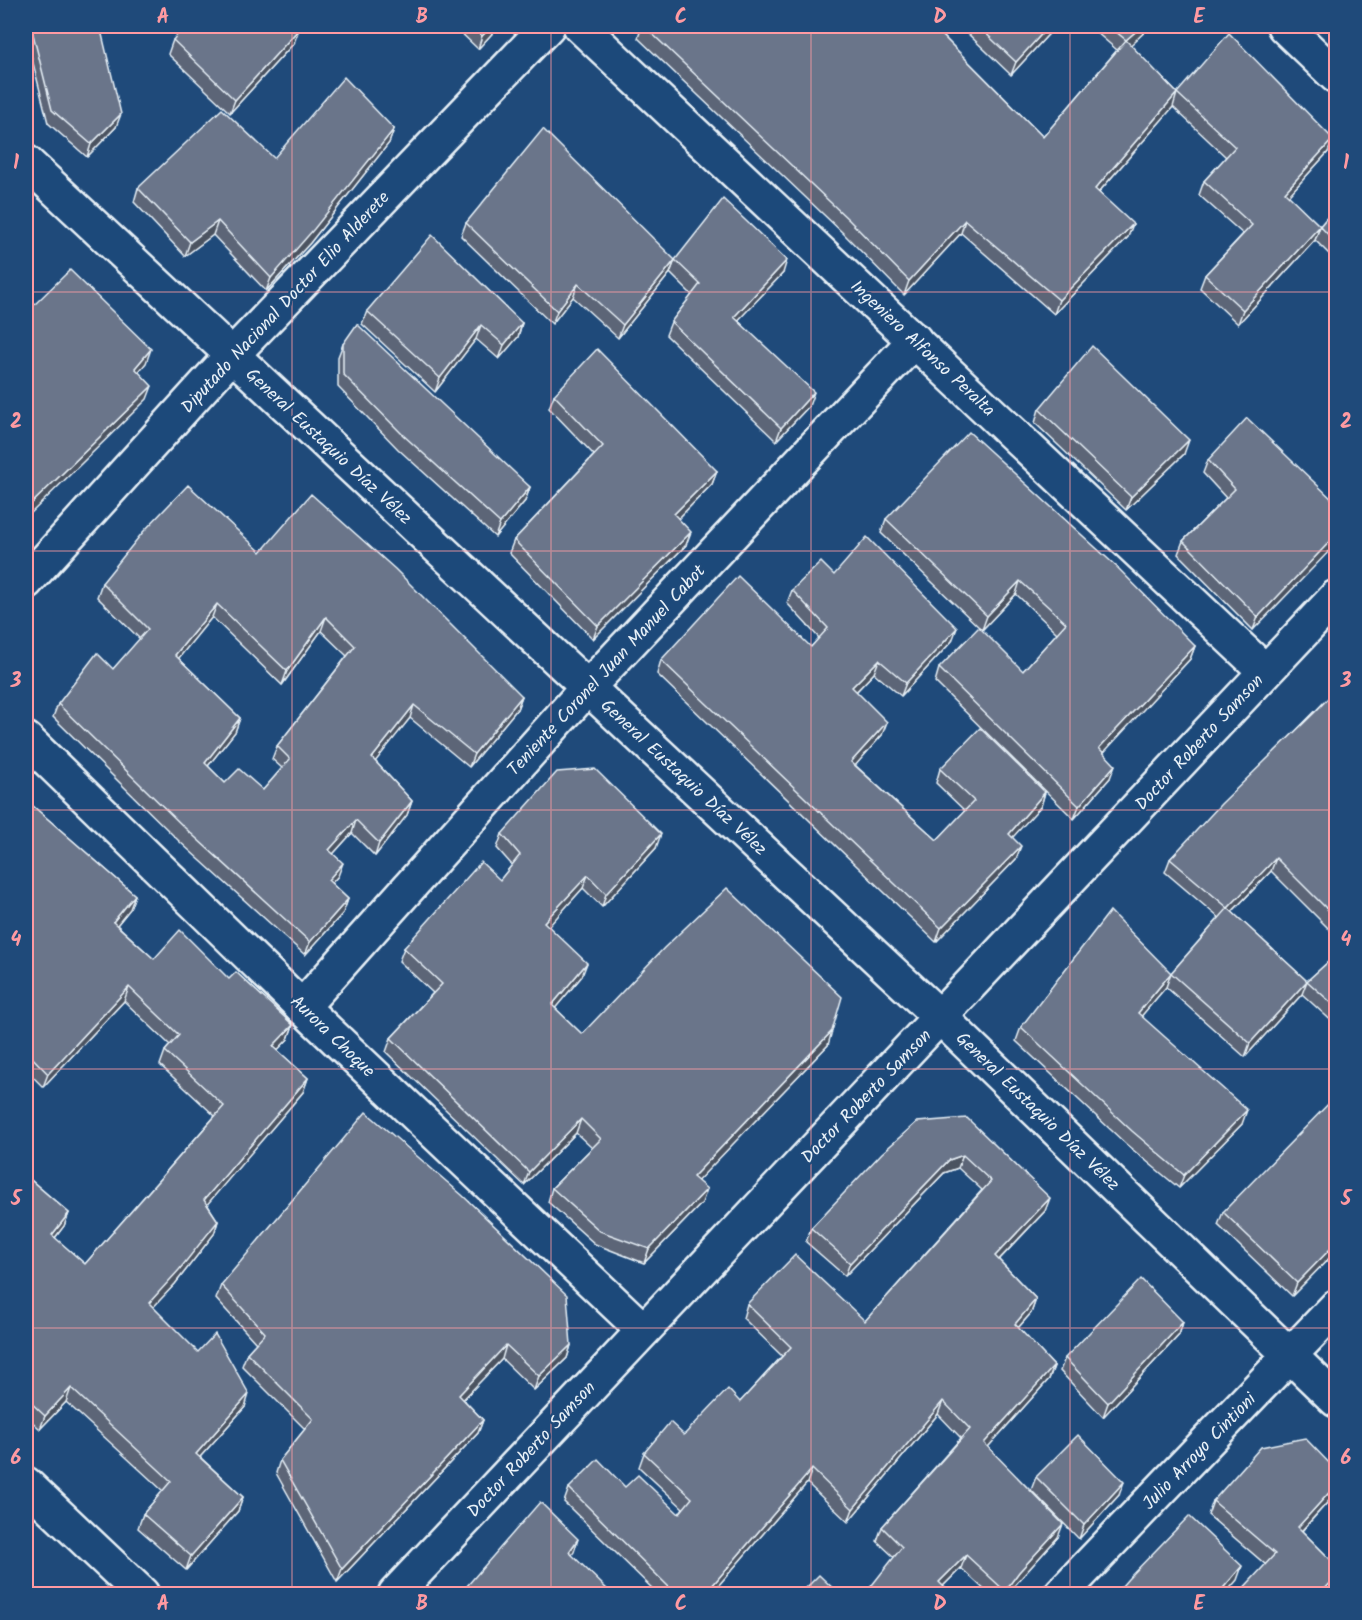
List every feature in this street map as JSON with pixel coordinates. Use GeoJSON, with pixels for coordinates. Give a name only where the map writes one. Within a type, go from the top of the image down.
{"type":"FeatureCollection","features":[{"type":"Feature","properties":{"kind":"street","name":"Diputado Nacional Doctor Elio Alderete"},"geometry":{"type":"LineString","coordinates":[[26,582],[232,355],[548,26]]}},
{"type":"Feature","properties":{"kind":"street","name":"Ingeniero Alfonso Peralta"},"geometry":{"type":"LineString","coordinates":[[580,26],[1265,671]]}},
{"type":"Feature","properties":{"kind":"street"},"geometry":{"type":"LineString","coordinates":[[1284,26],[1336,76]]}},
{"type":"Feature","properties":{"kind":"street","name":"General Eustaquio Díaz Vélez"},"geometry":{"type":"LineString","coordinates":[[26,162],[942,1018],[1336,1400]]}},
{"type":"Feature","properties":{"kind":"street","name":"Teniente Coronel Juan Manuel Cabot"},"geometry":{"type":"LineString","coordinates":[[302,1007],[588,687],[915,340]]}},
{"type":"Feature","properties":{"kind":"street","name":"Doctor Roberto Samson"},"geometry":{"type":"LineString","coordinates":[[395,1594],[643,1329],[942,1018],[1336,597]]}},
{"type":"Feature","properties":{"kind":"street","name":"Aurora Choque"},"geometry":{"type":"LineString","coordinates":[[26,739],[302,1007],[643,1329]]}},
{"type":"Feature","properties":{"kind":"street","name":"Julio Arroyo Cintioni"},"geometry":{"type":"LineString","coordinates":[[1060,1594],[1336,1307]]}},
{"type":"Feature","properties":{"kind":"street"},"geometry":{"type":"LineString","coordinates":[[26,1484],[142,1594]]}},
{"type":"Feature","properties":{"kind":"building"},"geometry":{"type":"Polygon","coordinates":[[[31,26],[100,26],[121,114],[91,144],[52,110],[31,26]]]}},
{"type":"Feature","properties":{"kind":"building"},"geometry":{"type":"Polygon","coordinates":[[[184,26],[295,26],[299,29],[235,100],[173,40],[184,26]]]}},
{"type":"Feature","properties":{"kind":"building"},"geometry":{"type":"Polygon","coordinates":[[[472,26],[492,26],[482,36],[472,26]]]}},
{"type":"Feature","properties":{"kind":"building"},"geometry":{"type":"Polygon","coordinates":[[[644,26],[933,26],[1043,137],[1126,40],[1177,93],[1095,189],[1133,224],[1059,300],[965,220],[909,281],[849,220],[644,26]]]}},
{"type":"Feature","properties":{"kind":"building"},"geometry":{"type":"Polygon","coordinates":[[[978,26],[1049,26],[1016,62],[978,26]]]}},
{"type":"Feature","properties":{"kind":"building"},"geometry":{"type":"Polygon","coordinates":[[[1109,26],[1142,26],[1126,40],[1109,26]]]}},
{"type":"Feature","properties":{"kind":"building"},"geometry":{"type":"Polygon","coordinates":[[[1229,33],[1333,139],[1285,192],[1320,226],[1243,310],[1205,275],[1252,225],[1204,181],[1235,147],[1177,93],[1229,33]]]}},
{"type":"Feature","properties":{"kind":"building"},"geometry":{"type":"Polygon","coordinates":[[[344,77],[394,129],[314,229],[271,278],[218,221],[190,242],[138,188],[222,109],[274,158],[344,77]]]}},
{"type":"Feature","properties":{"kind":"building"},"geometry":{"type":"Polygon","coordinates":[[[543,129],[675,260],[623,325],[578,284],[557,311],[466,223],[543,129]]]}},
{"type":"Feature","properties":{"kind":"building"},"geometry":{"type":"Polygon","coordinates":[[[723,199],[787,260],[734,317],[814,392],[781,428],[671,322],[700,284],[675,260],[723,199]]]}},
{"type":"Feature","properties":{"kind":"building"},"geometry":{"type":"Polygon","coordinates":[[[1336,207],[1336,243],[1320,226],[1336,207]]]}},
{"type":"Feature","properties":{"kind":"building"},"geometry":{"type":"Polygon","coordinates":[[[432,235],[522,323],[504,345],[481,325],[440,378],[367,311],[432,235]]]}},
{"type":"Feature","properties":{"kind":"building"},"geometry":{"type":"Polygon","coordinates":[[[70,270],[151,349],[135,368],[152,386],[26,509],[26,301],[32,307],[70,270]]]}},
{"type":"Feature","properties":{"kind":"building"},"geometry":{"type":"Polygon","coordinates":[[[357,324],[530,487],[500,523],[403,435],[343,374],[343,344],[357,324]]]}},
{"type":"Feature","properties":{"kind":"building"},"geometry":{"type":"Polygon","coordinates":[[[1092,346],[1189,440],[1131,497],[1039,409],[1092,346]]]}},
{"type":"Feature","properties":{"kind":"building"},"geometry":{"type":"Polygon","coordinates":[[[597,349],[717,471],[674,514],[691,532],[598,626],[514,540],[603,446],[554,395],[597,349]]]}},
{"type":"Feature","properties":{"kind":"building"},"geometry":{"type":"Polygon","coordinates":[[[1247,418],[1336,503],[1336,535],[1258,617],[1183,541],[1235,489],[1208,460],[1247,418]]]}},
{"type":"Feature","properties":{"kind":"building"},"geometry":{"type":"Polygon","coordinates":[[[969,432],[1117,567],[1195,646],[1099,748],[1115,765],[1079,806],[939,668],[979,627],[1023,671],[1066,623],[1020,581],[987,616],[886,519],[969,432]]]}},
{"type":"Feature","properties":{"kind":"building"},"geometry":{"type":"Polygon","coordinates":[[[188,485],[261,552],[311,494],[395,569],[522,696],[474,754],[414,705],[372,758],[412,801],[379,843],[356,820],[329,850],[343,863],[328,880],[348,899],[310,942],[185,828],[58,704],[97,653],[113,669],[148,629],[102,583],[143,532],[188,485]],[[217,604],[175,655],[240,718],[205,763],[225,783],[239,769],[263,790],[290,759],[277,746],[355,646],[326,617],[287,671],[217,604]]]}},
{"type":"Feature","properties":{"kind":"building"},"geometry":{"type":"Polygon","coordinates":[[[867,537],[957,628],[906,683],[879,660],[852,687],[887,722],[851,762],[937,840],[974,801],[940,769],[980,728],[1045,792],[1009,834],[1021,846],[941,928],[661,660],[738,576],[811,647],[828,628],[792,590],[821,562],[834,575],[867,537]]]}},
{"type":"Feature","properties":{"kind":"building"},"geometry":{"type":"Polygon","coordinates":[[[1336,690],[1336,918],[1276,858],[1228,908],[1170,859],[1221,804],[1336,690]]]}},
{"type":"Feature","properties":{"kind":"building"},"geometry":{"type":"Polygon","coordinates":[[[595,769],[661,834],[606,894],[588,875],[544,922],[587,963],[552,1005],[582,1034],[664,948],[727,888],[842,997],[832,1031],[693,1177],[707,1189],[649,1249],[600,1231],[552,1188],[601,1139],[581,1119],[529,1172],[391,1038],[442,984],[404,948],[481,862],[500,880],[520,855],[502,834],[557,772],[595,769]]]}},
{"type":"Feature","properties":{"kind":"building"},"geometry":{"type":"Polygon","coordinates":[[[26,800],[135,895],[113,922],[154,959],[180,930],[229,979],[236,972],[293,1025],[273,1046],[308,1078],[204,1200],[218,1221],[149,1303],[198,1352],[215,1334],[249,1394],[196,1454],[243,1497],[191,1556],[143,1514],[171,1481],[71,1388],[45,1416],[26,1398],[26,1176],[69,1213],[52,1235],[85,1264],[224,1106],[165,1051],[179,1035],[129,987],[48,1074],[26,1051],[26,800]]]}},
{"type":"Feature","properties":{"kind":"building"},"geometry":{"type":"Polygon","coordinates":[[[1228,908],[1307,981],[1250,1043],[1171,973],[1228,908]]]}},
{"type":"Feature","properties":{"kind":"building"},"geometry":{"type":"Polygon","coordinates":[[[1110,911],[1171,973],[1138,1013],[1247,1110],[1184,1175],[1132,1131],[1021,1027],[1110,911]]]}},
{"type":"Feature","properties":{"kind":"building"},"geometry":{"type":"Polygon","coordinates":[[[1336,955],[1336,1007],[1307,981],[1336,955]]]}},
{"type":"Feature","properties":{"kind":"building"},"geometry":{"type":"Polygon","coordinates":[[[1336,1096],[1336,1243],[1297,1283],[1223,1212],[1336,1096]]]}},
{"type":"Feature","properties":{"kind":"building"},"geometry":{"type":"Polygon","coordinates":[[[366,1112],[462,1195],[567,1295],[571,1345],[539,1376],[506,1345],[459,1395],[483,1420],[342,1569],[280,1460],[313,1419],[247,1353],[265,1333],[221,1285],[366,1112]]]}},
{"type":"Feature","properties":{"kind":"building"},"geometry":{"type":"Polygon","coordinates":[[[967,1118],[1050,1198],[995,1256],[1036,1299],[1015,1324],[1054,1366],[984,1443],[1063,1524],[1019,1572],[1005,1591],[966,1555],[939,1582],[951,1594],[865,1594],[902,1547],[882,1527],[970,1429],[943,1401],[853,1509],[812,1469],[705,1594],[676,1594],[569,1488],[598,1459],[625,1487],[638,1475],[679,1514],[692,1498],[644,1453],[670,1422],[684,1435],[728,1389],[740,1402],[791,1347],[747,1304],[795,1255],[865,1321],[991,1181],[963,1155],[949,1160],[850,1263],[811,1228],[882,1153],[917,1122],[967,1118]]]}},
{"type":"Feature","properties":{"kind":"building"},"geometry":{"type":"Polygon","coordinates":[[[1141,1279],[1183,1322],[1108,1403],[1065,1358],[1141,1279]]]}},
{"type":"Feature","properties":{"kind":"building"},"geometry":{"type":"Polygon","coordinates":[[[1078,1435],[1124,1482],[1084,1525],[1036,1477],[1078,1435]]]}},
{"type":"Feature","properties":{"kind":"building"},"geometry":{"type":"Polygon","coordinates":[[[1305,1438],[1336,1470],[1336,1485],[1298,1527],[1336,1565],[1336,1577],[1320,1594],[1238,1594],[1275,1554],[1213,1501],[1261,1447],[1305,1438]]]}},
{"type":"Feature","properties":{"kind":"building"},"geometry":{"type":"Polygon","coordinates":[[[540,1502],[578,1539],[569,1552],[612,1594],[460,1594],[540,1502]]]}},
{"type":"Feature","properties":{"kind":"building"},"geometry":{"type":"Polygon","coordinates":[[[1189,1516],[1242,1566],[1218,1594],[1115,1594],[1128,1579],[1189,1516]]]}},
{"type":"Feature","properties":{"kind":"building"},"geometry":{"type":"Polygon","coordinates":[[[819,1575],[839,1594],[800,1594],[819,1575]]]}}]}
